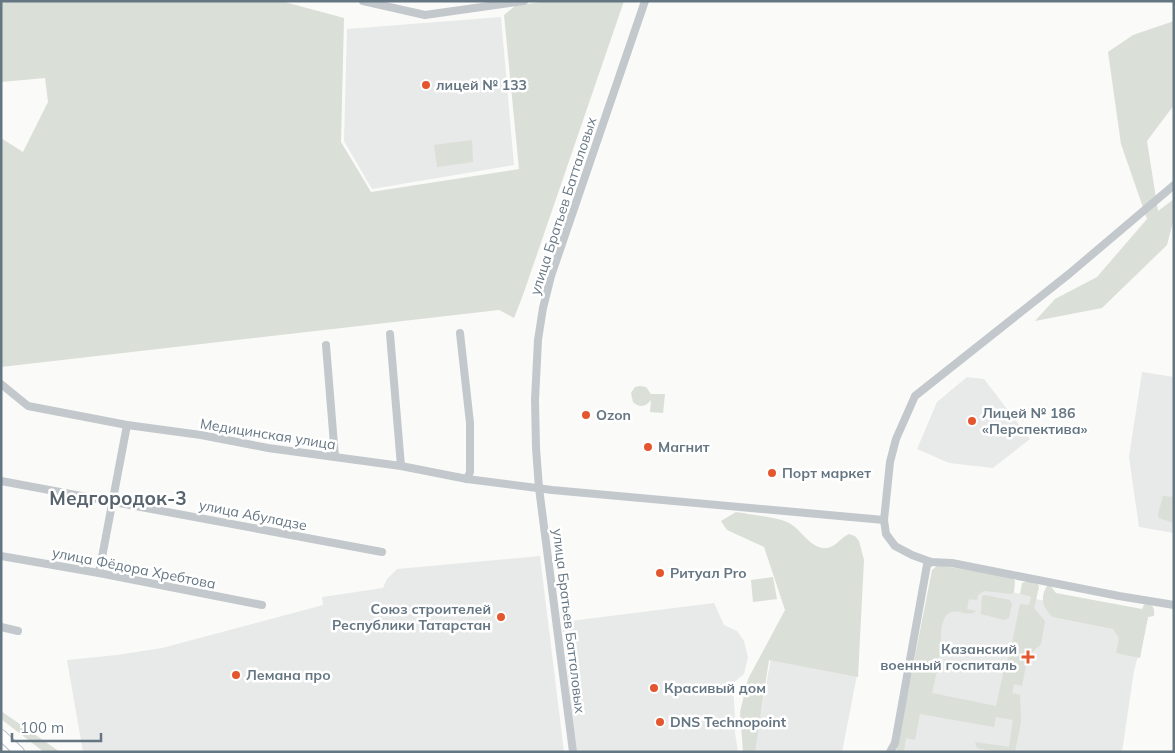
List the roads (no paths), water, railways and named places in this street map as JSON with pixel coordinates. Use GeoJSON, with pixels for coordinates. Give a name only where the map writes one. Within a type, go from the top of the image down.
{"type":"FeatureCollection","features":[{"type":"Feature","properties":{"kind":"main road"},"geometry":{"type":"LineString","coordinates":[[1,735],[19,752]]}},
{"type":"Feature","properties":{"kind":"street"},"geometry":{"type":"LineString","coordinates":[[363,1],[425,15],[524,1]]}},
{"type":"Feature","properties":{"kind":"street","name":"улица Братьев Батталовых"},"geometry":{"type":"LineString","coordinates":[[573,752],[539,488],[535,400],[538,340],[551,276],[645,1]]}},
{"type":"Feature","properties":{"kind":"street"},"geometry":{"type":"LineString","coordinates":[[1174,184],[1069,274],[915,396],[896,439],[890,462],[884,520],[886,534],[895,546],[931,562],[952,563],[1100,592],[1174,604]]}},
{"type":"Feature","properties":{"kind":"street"},"geometry":{"type":"LineString","coordinates":[[460,333],[470,423],[470,472],[467,479]]}},
{"type":"Feature","properties":{"kind":"street"},"geometry":{"type":"LineString","coordinates":[[390,334],[401,466]]}},
{"type":"Feature","properties":{"kind":"street"},"geometry":{"type":"LineString","coordinates":[[326,345],[335,457]]}},
{"type":"Feature","properties":{"kind":"street","name":"Медицинская улица"},"geometry":{"type":"LineString","coordinates":[[1,384],[28,406],[127,425],[201,435],[268,448],[401,466],[467,479],[539,488],[884,520]]}},
{"type":"Feature","properties":{"kind":"street"},"geometry":{"type":"LineString","coordinates":[[99,573],[127,425]]}},
{"type":"Feature","properties":{"kind":"street","name":"улица Абуладзе"},"geometry":{"type":"LineString","coordinates":[[1,481],[382,552]]}},
{"type":"Feature","properties":{"kind":"street","name":"улица Фёдора Хребтова"},"geometry":{"type":"LineString","coordinates":[[1,556],[262,605]]}},
{"type":"Feature","properties":{"kind":"street"},"geometry":{"type":"LineString","coordinates":[[890,752],[895,743],[927,566],[931,562]]}},
{"type":"Feature","properties":{"kind":"street"},"geometry":{"type":"LineString","coordinates":[[1,627],[18,631]]}},
{"type":"Feature","properties":{"kind":"place","name":"лицей № 133"},"geometry":{"type":"Point","coordinates":[426,85]}},
{"type":"Feature","properties":{"kind":"place","name":"Ozon"},"geometry":{"type":"Point","coordinates":[586,415]}},
{"type":"Feature","properties":{"kind":"place","name":"Лицей № 186 «Перспектива»"},"geometry":{"type":"Point","coordinates":[972,421]}},
{"type":"Feature","properties":{"kind":"place","name":"Магнит"},"geometry":{"type":"Point","coordinates":[648,447]}},
{"type":"Feature","properties":{"kind":"place","name":"Порт маркет"},"geometry":{"type":"Point","coordinates":[772,473]}},
{"type":"Feature","properties":{"kind":"place","name":"Ритуал Pro"},"geometry":{"type":"Point","coordinates":[660,573]}},
{"type":"Feature","properties":{"kind":"place","name":"Союз строителей Республики Татарстан"},"geometry":{"type":"Point","coordinates":[501,617]}},
{"type":"Feature","properties":{"kind":"place","name":"Казанский военный госпиталь"},"geometry":{"type":"Point","coordinates":[1028,657]}},
{"type":"Feature","properties":{"kind":"place","name":"Лемана про"},"geometry":{"type":"Point","coordinates":[236,675]}},
{"type":"Feature","properties":{"kind":"place","name":"Красивый дом"},"geometry":{"type":"Point","coordinates":[654,688]}},
{"type":"Feature","properties":{"kind":"place","name":"DNS Technopoint"},"geometry":{"type":"Point","coordinates":[660,722]}},
{"type":"Feature","properties":{"kind":"district","name":"Медгородок-3"},"geometry":{"type":"Point","coordinates":[118,498]}}]}
